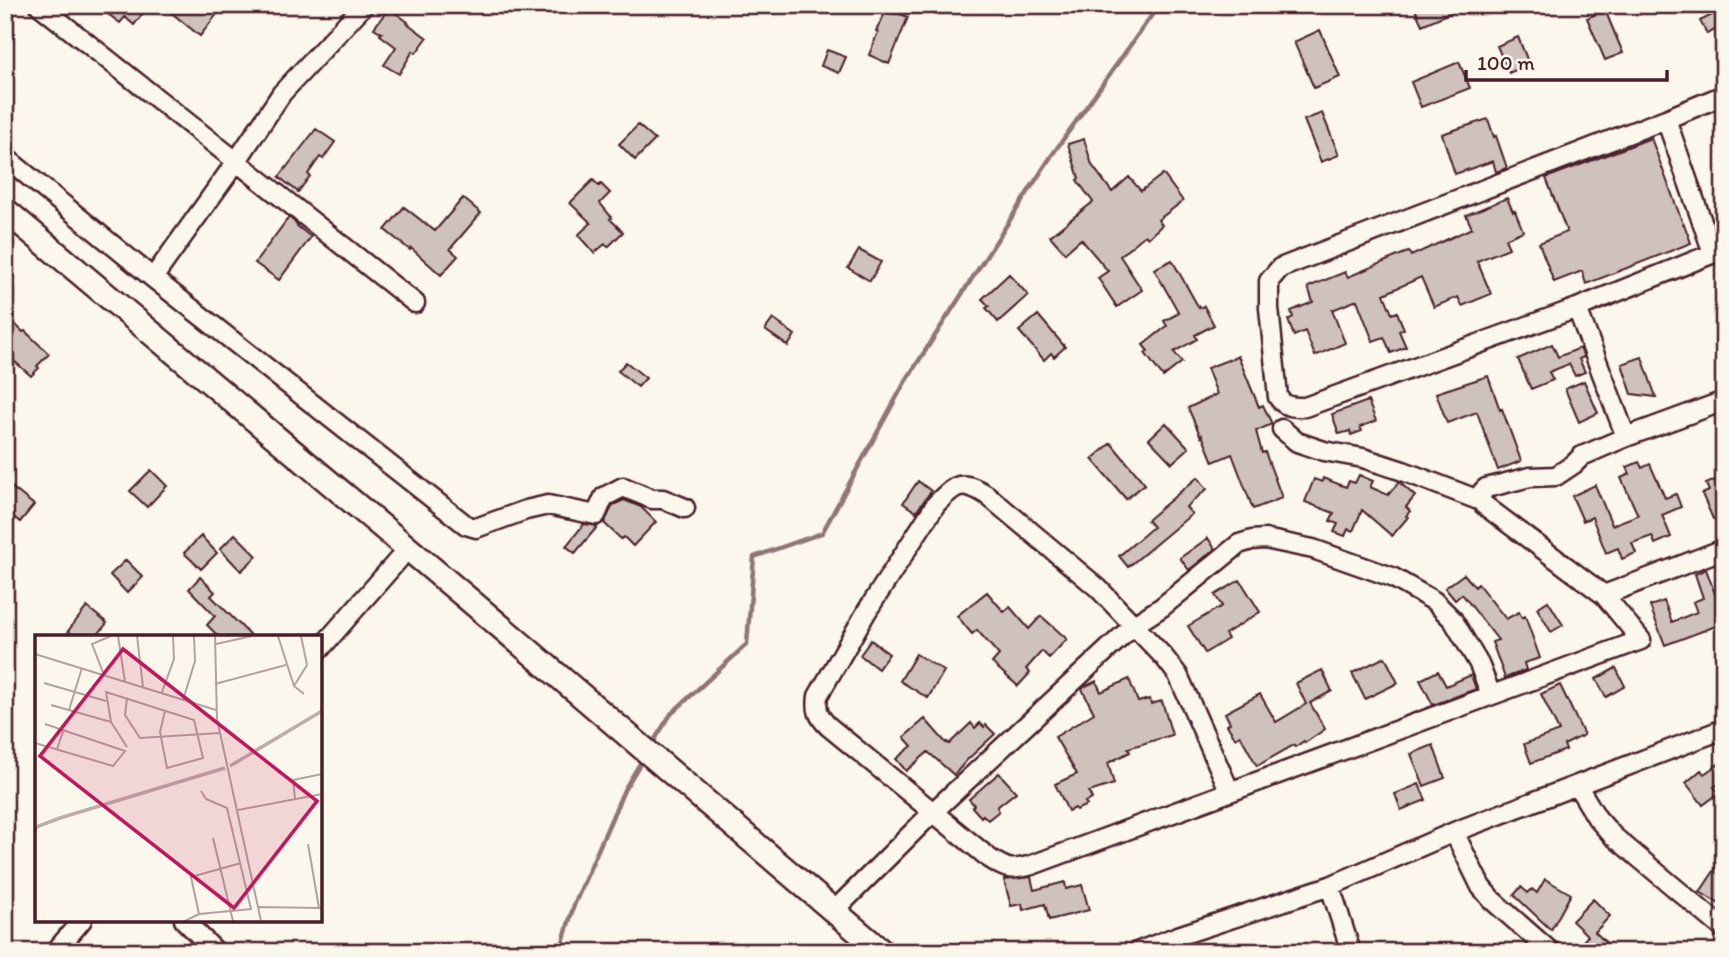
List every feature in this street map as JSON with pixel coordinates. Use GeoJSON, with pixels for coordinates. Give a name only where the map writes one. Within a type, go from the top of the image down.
{"type":"FeatureCollection","features":[{"type":"Feature","properties":{"kind":"main road"},"geometry":{"type":"LineString","coordinates":[[5,210],[467,598],[882,952]]}},
{"type":"Feature","properties":{"kind":"main road"},"geometry":{"type":"LineString","coordinates":[[5,224],[859,952]]}},
{"type":"Feature","properties":{"kind":"street"},"geometry":{"type":"LineString","coordinates":[[39,5],[415,303]]}},
{"type":"Feature","properties":{"kind":"street"},"geometry":{"type":"LineString","coordinates":[[153,278],[282,93],[364,5]]}},
{"type":"Feature","properties":{"kind":"street"},"geometry":{"type":"LineString","coordinates":[[1666,119],[1718,251],[1577,308],[1305,407],[1288,407],[1282,403],[1278,397],[1269,309],[1269,281],[1280,268],[1724,95]]}},
{"type":"Feature","properties":{"kind":"street"},"geometry":{"type":"LineString","coordinates":[[5,157],[153,278],[466,525],[476,528],[548,505],[596,515],[604,496],[623,487],[685,508]]}},
{"type":"Feature","properties":{"kind":"street"},"geometry":{"type":"LineString","coordinates":[[1577,308],[1626,437]]}},
{"type":"Feature","properties":{"kind":"street"},"geometry":{"type":"LineString","coordinates":[[1481,501],[1482,492],[1486,488],[1530,477],[1556,476],[1582,456],[1724,401]]}},
{"type":"Feature","properties":{"kind":"street"},"geometry":{"type":"LineString","coordinates":[[1230,792],[1178,676],[1164,657],[1098,588],[973,486],[959,485],[936,503],[861,621],[818,696],[816,709],[828,726],[989,858],[1005,868],[1017,869],[1032,865],[1230,792],[1491,695],[1641,640],[1604,595],[1481,501],[1404,471],[1297,442],[1282,429]]}},
{"type":"Feature","properties":{"kind":"street"},"geometry":{"type":"LineString","coordinates":[[834,911],[933,813],[1134,625],[1162,607],[1239,544],[1265,539],[1313,549],[1392,577],[1434,601],[1453,620],[1479,664],[1491,695]]}},
{"type":"Feature","properties":{"kind":"street"},"geometry":{"type":"LineString","coordinates":[[1604,595],[1724,549]]}},
{"type":"Feature","properties":{"kind":"street"},"geometry":{"type":"LineString","coordinates":[[322,647],[399,559]]}},
{"type":"Feature","properties":{"kind":"street"},"geometry":{"type":"LineString","coordinates":[[1137,952],[1181,944],[1329,886],[1454,832],[1724,729]]}},
{"type":"Feature","properties":{"kind":"street"},"geometry":{"type":"LineString","coordinates":[[1577,785],[1597,818],[1613,836],[1724,929]]}},
{"type":"Feature","properties":{"kind":"street"},"geometry":{"type":"LineString","coordinates":[[1454,832],[1481,887],[1551,952]]}},
{"type":"Feature","properties":{"kind":"street"},"geometry":{"type":"LineString","coordinates":[[1329,886],[1351,952]]}},
{"type":"Feature","properties":{"kind":"street"},"geometry":{"type":"LineString","coordinates":[[55,952],[80,922]]}},
{"type":"Feature","properties":{"kind":"street"},"geometry":{"type":"LineString","coordinates":[[186,922],[216,952]]}},
{"type":"Feature","properties":{"kind":"building"},"geometry":{"type":"Polygon","coordinates":[[[109,5],[149,5],[134,25],[125,17],[120,23],[108,14],[113,8],[109,5]]]}},
{"type":"Feature","properties":{"kind":"building"},"geometry":{"type":"Polygon","coordinates":[[[162,5],[224,5],[200,36],[162,5]]]}},
{"type":"Feature","properties":{"kind":"building"},"geometry":{"type":"Polygon","coordinates":[[[1413,5],[1468,5],[1422,25],[1413,5]]]}},
{"type":"Feature","properties":{"kind":"building"},"geometry":{"type":"Polygon","coordinates":[[[389,8],[427,38],[416,53],[413,51],[399,74],[384,65],[396,47],[374,28],[389,8]]]}},
{"type":"Feature","properties":{"kind":"building"},"geometry":{"type":"Polygon","coordinates":[[[887,9],[908,17],[889,64],[869,55],[878,32],[876,31],[887,9]]]}},
{"type":"Feature","properties":{"kind":"building"},"geometry":{"type":"Polygon","coordinates":[[[1605,10],[1623,53],[1605,60],[1587,18],[1605,10]]]}},
{"type":"Feature","properties":{"kind":"building"},"geometry":{"type":"Polygon","coordinates":[[[1716,13],[1723,26],[1707,34],[1700,21],[1716,13]]]}},
{"type":"Feature","properties":{"kind":"building"},"geometry":{"type":"Polygon","coordinates":[[[1320,30],[1340,77],[1314,88],[1294,42],[1320,30]]]}},
{"type":"Feature","properties":{"kind":"building"},"geometry":{"type":"Polygon","coordinates":[[[1518,37],[1529,64],[1509,73],[1497,46],[1518,37]]]}},
{"type":"Feature","properties":{"kind":"building"},"geometry":{"type":"Polygon","coordinates":[[[827,50],[846,57],[839,73],[821,66],[827,50]]]}},
{"type":"Feature","properties":{"kind":"building"},"geometry":{"type":"Polygon","coordinates":[[[1459,62],[1470,88],[1421,107],[1411,82],[1459,62]]]}},
{"type":"Feature","properties":{"kind":"building"},"geometry":{"type":"Polygon","coordinates":[[[1322,113],[1339,155],[1321,162],[1304,120],[1322,113]]]}},
{"type":"Feature","properties":{"kind":"building"},"geometry":{"type":"Polygon","coordinates":[[[1488,119],[1507,168],[1496,172],[1493,161],[1455,174],[1442,134],[1488,119]]]}},
{"type":"Feature","properties":{"kind":"building"},"geometry":{"type":"Polygon","coordinates":[[[638,125],[655,140],[635,160],[619,144],[638,125]]]}},
{"type":"Feature","properties":{"kind":"building"},"geometry":{"type":"Polygon","coordinates":[[[316,129],[335,142],[323,159],[320,157],[298,192],[279,177],[316,129]]]}},
{"type":"Feature","properties":{"kind":"building"},"geometry":{"type":"Polygon","coordinates":[[[1651,138],[1691,243],[1586,284],[1582,271],[1554,282],[1539,243],[1567,232],[1546,178],[1651,138]]]}},
{"type":"Feature","properties":{"kind":"building"},"geometry":{"type":"Polygon","coordinates":[[[1084,139],[1092,165],[1112,192],[1129,177],[1141,191],[1163,174],[1183,201],[1158,220],[1162,225],[1148,238],[1145,235],[1120,256],[1142,290],[1117,307],[1098,278],[1108,271],[1081,239],[1065,253],[1050,236],[1093,202],[1077,180],[1079,178],[1068,144],[1084,139]]]}},
{"type":"Feature","properties":{"kind":"building"},"geometry":{"type":"Polygon","coordinates":[[[593,180],[610,193],[600,203],[612,218],[610,219],[623,232],[608,247],[605,244],[594,253],[578,235],[591,223],[570,203],[593,180]]]}},
{"type":"Feature","properties":{"kind":"building"},"geometry":{"type":"Polygon","coordinates":[[[463,198],[481,213],[450,249],[458,256],[441,275],[411,248],[410,250],[385,230],[404,207],[435,231],[463,198]]]}},
{"type":"Feature","properties":{"kind":"building"},"geometry":{"type":"Polygon","coordinates":[[[1507,198],[1523,231],[1505,239],[1509,248],[1477,261],[1491,294],[1462,306],[1458,297],[1434,307],[1421,277],[1384,294],[1392,314],[1397,312],[1404,329],[1399,331],[1406,347],[1391,353],[1384,337],[1373,341],[1357,300],[1332,310],[1345,343],[1315,356],[1305,331],[1294,336],[1288,320],[1293,317],[1291,311],[1313,302],[1308,287],[1345,272],[1348,277],[1405,253],[1409,252],[1411,256],[1472,228],[1466,215],[1507,198]]]}},
{"type":"Feature","properties":{"kind":"building"},"geometry":{"type":"Polygon","coordinates":[[[289,217],[311,237],[279,280],[255,263],[289,217]]]}},
{"type":"Feature","properties":{"kind":"building"},"geometry":{"type":"Polygon","coordinates":[[[859,250],[881,262],[870,281],[848,268],[859,250]]]}},
{"type":"Feature","properties":{"kind":"building"},"geometry":{"type":"Polygon","coordinates":[[[1172,260],[1199,308],[1204,306],[1214,325],[1195,335],[1197,339],[1174,352],[1182,362],[1163,377],[1145,353],[1148,351],[1143,345],[1167,326],[1164,321],[1179,313],[1154,269],[1172,260]]]}},
{"type":"Feature","properties":{"kind":"building"},"geometry":{"type":"Polygon","coordinates":[[[1009,274],[1028,295],[998,322],[982,299],[1009,274]]]}},
{"type":"Feature","properties":{"kind":"building"},"geometry":{"type":"Polygon","coordinates":[[[5,314],[49,354],[31,376],[5,353],[5,314]]]}},
{"type":"Feature","properties":{"kind":"building"},"geometry":{"type":"Polygon","coordinates":[[[1038,315],[1065,347],[1054,357],[1051,353],[1044,360],[1019,331],[1038,315]]]}},
{"type":"Feature","properties":{"kind":"building"},"geometry":{"type":"Polygon","coordinates":[[[773,319],[795,335],[788,346],[765,330],[773,319]]]}},
{"type":"Feature","properties":{"kind":"building"},"geometry":{"type":"Polygon","coordinates":[[[1552,344],[1558,357],[1580,348],[1584,357],[1579,359],[1585,372],[1575,376],[1569,364],[1549,372],[1553,380],[1531,389],[1518,359],[1552,344]]]}},
{"type":"Feature","properties":{"kind":"building"},"geometry":{"type":"Polygon","coordinates":[[[1238,356],[1259,407],[1263,405],[1272,424],[1256,431],[1262,453],[1265,452],[1282,498],[1253,509],[1232,454],[1213,462],[1188,408],[1217,394],[1207,368],[1238,356]]]}},
{"type":"Feature","properties":{"kind":"building"},"geometry":{"type":"Polygon","coordinates":[[[1642,357],[1656,397],[1632,394],[1622,364],[1642,357]]]}},
{"type":"Feature","properties":{"kind":"building"},"geometry":{"type":"Polygon","coordinates":[[[626,362],[646,378],[638,387],[618,371],[626,362]]]}},
{"type":"Feature","properties":{"kind":"building"},"geometry":{"type":"Polygon","coordinates":[[[1488,376],[1521,461],[1498,470],[1477,412],[1447,423],[1436,393],[1488,376]]]}},
{"type":"Feature","properties":{"kind":"building"},"geometry":{"type":"Polygon","coordinates":[[[1584,381],[1598,413],[1579,422],[1565,389],[1584,381]]]}},
{"type":"Feature","properties":{"kind":"building"},"geometry":{"type":"Polygon","coordinates":[[[1368,401],[1376,421],[1360,427],[1362,431],[1351,435],[1350,431],[1339,434],[1332,414],[1368,401]]]}},
{"type":"Feature","properties":{"kind":"building"},"geometry":{"type":"Polygon","coordinates":[[[1166,423],[1189,448],[1172,463],[1149,439],[1166,423]]]}},
{"type":"Feature","properties":{"kind":"building"},"geometry":{"type":"Polygon","coordinates":[[[1111,443],[1145,484],[1126,499],[1092,459],[1111,443]]]}},
{"type":"Feature","properties":{"kind":"building"},"geometry":{"type":"Polygon","coordinates":[[[1639,462],[1642,468],[1650,464],[1665,498],[1676,494],[1681,507],[1662,515],[1671,537],[1655,544],[1652,536],[1632,543],[1636,553],[1622,559],[1618,548],[1606,553],[1592,517],[1583,521],[1572,496],[1595,485],[1612,525],[1638,515],[1621,478],[1630,474],[1627,467],[1639,462]]]}},
{"type":"Feature","properties":{"kind":"building"},"geometry":{"type":"Polygon","coordinates":[[[151,470],[167,486],[147,507],[130,491],[151,470]]]}},
{"type":"Feature","properties":{"kind":"building"},"geometry":{"type":"Polygon","coordinates":[[[1359,475],[1373,481],[1370,487],[1388,495],[1399,482],[1415,496],[1406,507],[1410,511],[1406,516],[1408,517],[1392,536],[1362,510],[1353,531],[1348,529],[1345,536],[1334,532],[1338,524],[1330,521],[1334,513],[1305,502],[1314,479],[1322,482],[1323,478],[1346,487],[1349,481],[1355,483],[1359,475]]]}},
{"type":"Feature","properties":{"kind":"building"},"geometry":{"type":"Polygon","coordinates":[[[1724,476],[1724,514],[1713,519],[1702,494],[1709,491],[1706,484],[1724,476]]]}},
{"type":"Feature","properties":{"kind":"building"},"geometry":{"type":"Polygon","coordinates":[[[1198,477],[1207,489],[1186,507],[1192,514],[1128,567],[1119,556],[1153,527],[1147,520],[1198,477]]]}},
{"type":"Feature","properties":{"kind":"building"},"geometry":{"type":"Polygon","coordinates":[[[918,481],[931,491],[916,512],[903,503],[918,481]]]}},
{"type":"Feature","properties":{"kind":"building"},"geometry":{"type":"Polygon","coordinates":[[[5,482],[34,505],[20,522],[5,510],[5,482]]]}},
{"type":"Feature","properties":{"kind":"building"},"geometry":{"type":"Polygon","coordinates":[[[624,500],[641,507],[656,522],[633,546],[604,523],[613,505],[624,500]]]}},
{"type":"Feature","properties":{"kind":"building"},"geometry":{"type":"Polygon","coordinates":[[[584,524],[598,526],[575,553],[566,546],[584,524]]]}},
{"type":"Feature","properties":{"kind":"building"},"geometry":{"type":"Polygon","coordinates":[[[235,534],[257,556],[241,571],[220,549],[235,534]]]}},
{"type":"Feature","properties":{"kind":"building"},"geometry":{"type":"Polygon","coordinates":[[[201,536],[217,553],[201,569],[184,553],[201,536]]]}},
{"type":"Feature","properties":{"kind":"building"},"geometry":{"type":"Polygon","coordinates":[[[1208,538],[1215,549],[1189,570],[1180,558],[1208,538]]]}},
{"type":"Feature","properties":{"kind":"building"},"geometry":{"type":"Polygon","coordinates":[[[126,560],[143,577],[127,593],[110,575],[126,560]]]}},
{"type":"Feature","properties":{"kind":"building"},"geometry":{"type":"Polygon","coordinates":[[[1706,569],[1719,605],[1724,603],[1724,623],[1665,645],[1650,606],[1664,601],[1672,622],[1697,612],[1693,602],[1703,598],[1695,574],[1706,569]]]}},
{"type":"Feature","properties":{"kind":"building"},"geometry":{"type":"Polygon","coordinates":[[[1464,574],[1475,587],[1478,584],[1506,619],[1519,612],[1522,618],[1525,616],[1540,658],[1524,663],[1526,670],[1505,678],[1492,642],[1498,640],[1462,594],[1455,600],[1445,588],[1464,574]]]}},
{"type":"Feature","properties":{"kind":"building"},"geometry":{"type":"Polygon","coordinates":[[[200,577],[215,592],[211,596],[250,635],[217,635],[207,625],[215,616],[189,589],[200,577]]]}},
{"type":"Feature","properties":{"kind":"building"},"geometry":{"type":"Polygon","coordinates":[[[1240,580],[1260,612],[1225,634],[1228,639],[1205,653],[1188,626],[1222,606],[1215,595],[1240,580]]]}},
{"type":"Feature","properties":{"kind":"building"},"geometry":{"type":"Polygon","coordinates":[[[987,592],[1004,612],[1010,607],[1029,629],[1041,616],[1067,639],[1049,658],[1042,651],[1026,669],[1030,673],[1018,686],[992,663],[999,655],[977,630],[972,634],[957,616],[987,592]]]}},
{"type":"Feature","properties":{"kind":"building"},"geometry":{"type":"Polygon","coordinates":[[[1548,601],[1563,625],[1551,632],[1537,608],[1548,601]]]}},
{"type":"Feature","properties":{"kind":"building"},"geometry":{"type":"Polygon","coordinates":[[[87,607],[107,623],[98,635],[73,635],[68,631],[87,607]]]}},
{"type":"Feature","properties":{"kind":"building"},"geometry":{"type":"Polygon","coordinates":[[[871,640],[889,654],[878,669],[860,655],[871,640]]]}},
{"type":"Feature","properties":{"kind":"building"},"geometry":{"type":"Polygon","coordinates":[[[916,654],[944,671],[928,698],[900,681],[916,654]]]}},
{"type":"Feature","properties":{"kind":"building"},"geometry":{"type":"Polygon","coordinates":[[[1385,657],[1398,683],[1365,699],[1352,673],[1385,657]]]}},
{"type":"Feature","properties":{"kind":"building"},"geometry":{"type":"Polygon","coordinates":[[[1616,668],[1625,686],[1606,697],[1596,679],[1616,668]]]}},
{"type":"Feature","properties":{"kind":"building"},"geometry":{"type":"Polygon","coordinates":[[[1322,670],[1332,691],[1310,703],[1325,729],[1305,743],[1304,741],[1295,747],[1294,745],[1257,766],[1240,735],[1235,738],[1227,725],[1230,723],[1225,713],[1260,694],[1276,722],[1306,704],[1296,683],[1322,670]]]}},
{"type":"Feature","properties":{"kind":"building"},"geometry":{"type":"Polygon","coordinates":[[[1438,671],[1446,686],[1471,675],[1476,689],[1433,705],[1420,680],[1438,671]]]}},
{"type":"Feature","properties":{"kind":"building"},"geometry":{"type":"Polygon","coordinates":[[[1129,679],[1138,702],[1149,699],[1151,704],[1162,701],[1172,735],[1128,748],[1130,752],[1108,763],[1114,784],[1089,792],[1092,799],[1085,802],[1087,805],[1068,811],[1055,784],[1077,774],[1055,737],[1094,713],[1082,689],[1084,687],[1096,681],[1101,692],[1129,679]]]}},
{"type":"Feature","properties":{"kind":"building"},"geometry":{"type":"Polygon","coordinates":[[[1560,685],[1584,735],[1564,745],[1566,750],[1531,763],[1524,744],[1559,731],[1541,694],[1560,685]]]}},
{"type":"Feature","properties":{"kind":"building"},"geometry":{"type":"Polygon","coordinates":[[[925,719],[949,744],[971,723],[975,728],[980,723],[984,727],[986,725],[995,734],[954,775],[928,752],[906,771],[896,759],[912,746],[904,737],[925,719]]]}},
{"type":"Feature","properties":{"kind":"building"},"geometry":{"type":"Polygon","coordinates":[[[1433,745],[1445,778],[1424,786],[1411,754],[1433,745]]]}},
{"type":"Feature","properties":{"kind":"building"},"geometry":{"type":"Polygon","coordinates":[[[1724,760],[1724,781],[1714,787],[1719,793],[1703,805],[1686,783],[1701,770],[1704,774],[1724,760]]]}},
{"type":"Feature","properties":{"kind":"building"},"geometry":{"type":"Polygon","coordinates":[[[999,773],[1016,792],[997,807],[999,811],[988,820],[983,815],[981,817],[969,799],[999,773]]]}},
{"type":"Feature","properties":{"kind":"building"},"geometry":{"type":"Polygon","coordinates":[[[1419,784],[1426,800],[1401,810],[1395,794],[1419,784]]]}},
{"type":"Feature","properties":{"kind":"building"},"geometry":{"type":"Polygon","coordinates":[[[1724,856],[1724,907],[1700,892],[1724,856]]]}},
{"type":"Feature","properties":{"kind":"building"},"geometry":{"type":"Polygon","coordinates":[[[1031,877],[1034,890],[1065,882],[1066,889],[1082,885],[1089,910],[1049,920],[1045,904],[1023,910],[1022,904],[1011,906],[1004,880],[1031,877]]]}},
{"type":"Feature","properties":{"kind":"building"},"geometry":{"type":"Polygon","coordinates":[[[1545,879],[1571,894],[1551,930],[1514,895],[1521,887],[1528,893],[1532,889],[1537,893],[1545,879]]]}},
{"type":"Feature","properties":{"kind":"building"},"geometry":{"type":"Polygon","coordinates":[[[1593,899],[1610,916],[1595,932],[1616,952],[1591,952],[1582,942],[1588,936],[1572,921],[1593,899]]]}},
{"type":"Feature","properties":{"kind":"waterway"},"geometry":{"type":"LineString","coordinates":[[650,747],[671,714],[747,644],[754,557],[822,533],[905,382],[1052,155],[1159,5]]}},
{"type":"Feature","properties":{"kind":"waterway"},"geometry":{"type":"LineString","coordinates":[[560,952],[574,905],[624,790],[644,757]]}}]}
